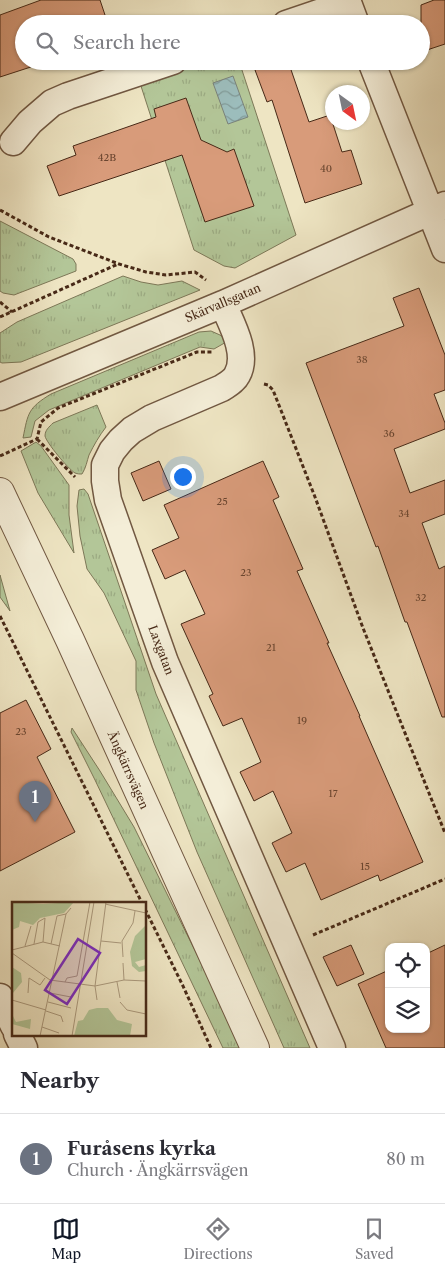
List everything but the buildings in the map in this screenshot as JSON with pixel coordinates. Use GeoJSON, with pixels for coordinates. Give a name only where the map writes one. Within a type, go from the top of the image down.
{"type":"FeatureCollection","features":[{"type":"Feature","properties":{"kind":"street"},"geometry":{"type":"LineString","coordinates":[[324,15],[350,9]]}},
{"type":"Feature","properties":{"kind":"street"},"geometry":{"type":"LineString","coordinates":[[13,142],[30,122],[52,103],[146,70]]}},
{"type":"Feature","properties":{"kind":"street"},"geometry":{"type":"LineString","coordinates":[[375,70],[438,208],[445,249]]}},
{"type":"Feature","properties":{"kind":"street","name":"Skärvallsgatan"},"geometry":{"type":"LineString","coordinates":[[0,397],[223,304],[438,208]]}},
{"type":"Feature","properties":{"kind":"street"},"geometry":{"type":"LineString","coordinates":[[223,304],[239,340],[241,365],[237,375]]}},
{"type":"Feature","properties":{"kind":"street","name":"Laxgatan"},"geometry":{"type":"LineString","coordinates":[[237,375],[232,382],[222,388],[152,418],[132,430],[112,451],[105,466],[105,480],[108,500],[165,662],[332,1048]]}},
{"type":"Feature","properties":{"kind":"street","name":"Ängkärrsvägen"},"geometry":{"type":"LineString","coordinates":[[0,492],[255,1048]]}},
{"type":"Feature","properties":{"kind":"street"},"geometry":{"type":"LineString","coordinates":[[0,998],[12,1022]]}},
{"type":"Feature","properties":{"kind":"street"},"geometry":{"type":"LineString","coordinates":[[18,1036],[24,1048]]}},
{"type":"Feature","properties":{"kind":"path"},"geometry":{"type":"LineString","coordinates":[[0,210],[49,237],[119,264],[146,272],[166,275],[196,272],[211,283],[223,304]]}},
{"type":"Feature","properties":{"kind":"path"},"geometry":{"type":"LineString","coordinates":[[0,317],[119,264]]}},
{"type":"Feature","properties":{"kind":"path"},"geometry":{"type":"LineString","coordinates":[[0,302],[12,312]]}},
{"type":"Feature","properties":{"kind":"path"},"geometry":{"type":"LineString","coordinates":[[37,439],[41,422],[58,408],[197,352],[214,352],[239,340]]}},
{"type":"Feature","properties":{"kind":"path"},"geometry":{"type":"LineString","coordinates":[[237,375],[268,385],[273,390],[445,833]]}},
{"type":"Feature","properties":{"kind":"path"},"geometry":{"type":"LineString","coordinates":[[0,456],[37,439]]}},
{"type":"Feature","properties":{"kind":"path"},"geometry":{"type":"LineString","coordinates":[[37,439],[71,475],[108,500]]}},
{"type":"Feature","properties":{"kind":"path"},"geometry":{"type":"LineString","coordinates":[[0,616],[142,902]]}},
{"type":"Feature","properties":{"kind":"path"},"geometry":{"type":"LineString","coordinates":[[287,946],[445,879]]}},
{"type":"Feature","properties":{"kind":"path"},"geometry":{"type":"LineString","coordinates":[[146,911],[211,1048]]}},
{"type":"Feature","properties":{"kind":"green space"},"geometry":{"type":"Polygon","coordinates":[[[178,70],[242,70],[296,235],[235,268],[224,266],[194,250],[140,83],[178,70]]]}},
{"type":"Feature","properties":{"kind":"green space"},"geometry":{"type":"Polygon","coordinates":[[[0,221],[73,259],[76,264],[76,271],[14,295],[3,293],[0,291],[0,221]]]}},
{"type":"Feature","properties":{"kind":"green space"},"geometry":{"type":"Polygon","coordinates":[[[123,276],[158,285],[182,281],[200,290],[21,362],[0,362],[0,333],[17,322],[123,276]]]}},
{"type":"Feature","properties":{"kind":"green space"},"geometry":{"type":"Polygon","coordinates":[[[211,331],[228,341],[214,349],[200,347],[49,410],[35,421],[31,437],[23,438],[26,423],[33,407],[51,394],[199,332],[211,331]]]}},
{"type":"Feature","properties":{"kind":"green space"},"geometry":{"type":"Polygon","coordinates":[[[97,405],[106,427],[91,451],[82,474],[76,473],[72,471],[53,449],[46,439],[46,432],[53,423],[97,405]]]}},
{"type":"Feature","properties":{"kind":"green space"},"geometry":{"type":"Polygon","coordinates":[[[36,442],[41,446],[69,485],[69,515],[74,553],[38,493],[21,451],[36,442]]]}},
{"type":"Feature","properties":{"kind":"green space"},"geometry":{"type":"Polygon","coordinates":[[[84,489],[88,494],[156,694],[310,1048],[284,1048],[197,852],[154,743],[136,690],[136,661],[104,593],[87,569],[80,536],[77,506],[79,490],[84,489]]]}},
{"type":"Feature","properties":{"kind":"green space"},"geometry":{"type":"Polygon","coordinates":[[[0,575],[10,611],[0,597],[0,575]]]}},
{"type":"Feature","properties":{"kind":"green space"},"geometry":{"type":"Polygon","coordinates":[[[72,728],[134,827],[203,967],[240,1048],[223,1048],[71,732],[72,728]]]}},
{"type":"Feature","properties":{"kind":"water"},"geometry":{"type":"Polygon","coordinates":[[[233,76],[248,117],[228,124],[213,83],[233,76]]]}},
{"type":"Feature","properties":{"kind":"place","name":"Furåsens kyrka"},"geometry":{"type":"Point","coordinates":[35,822]}}]}
